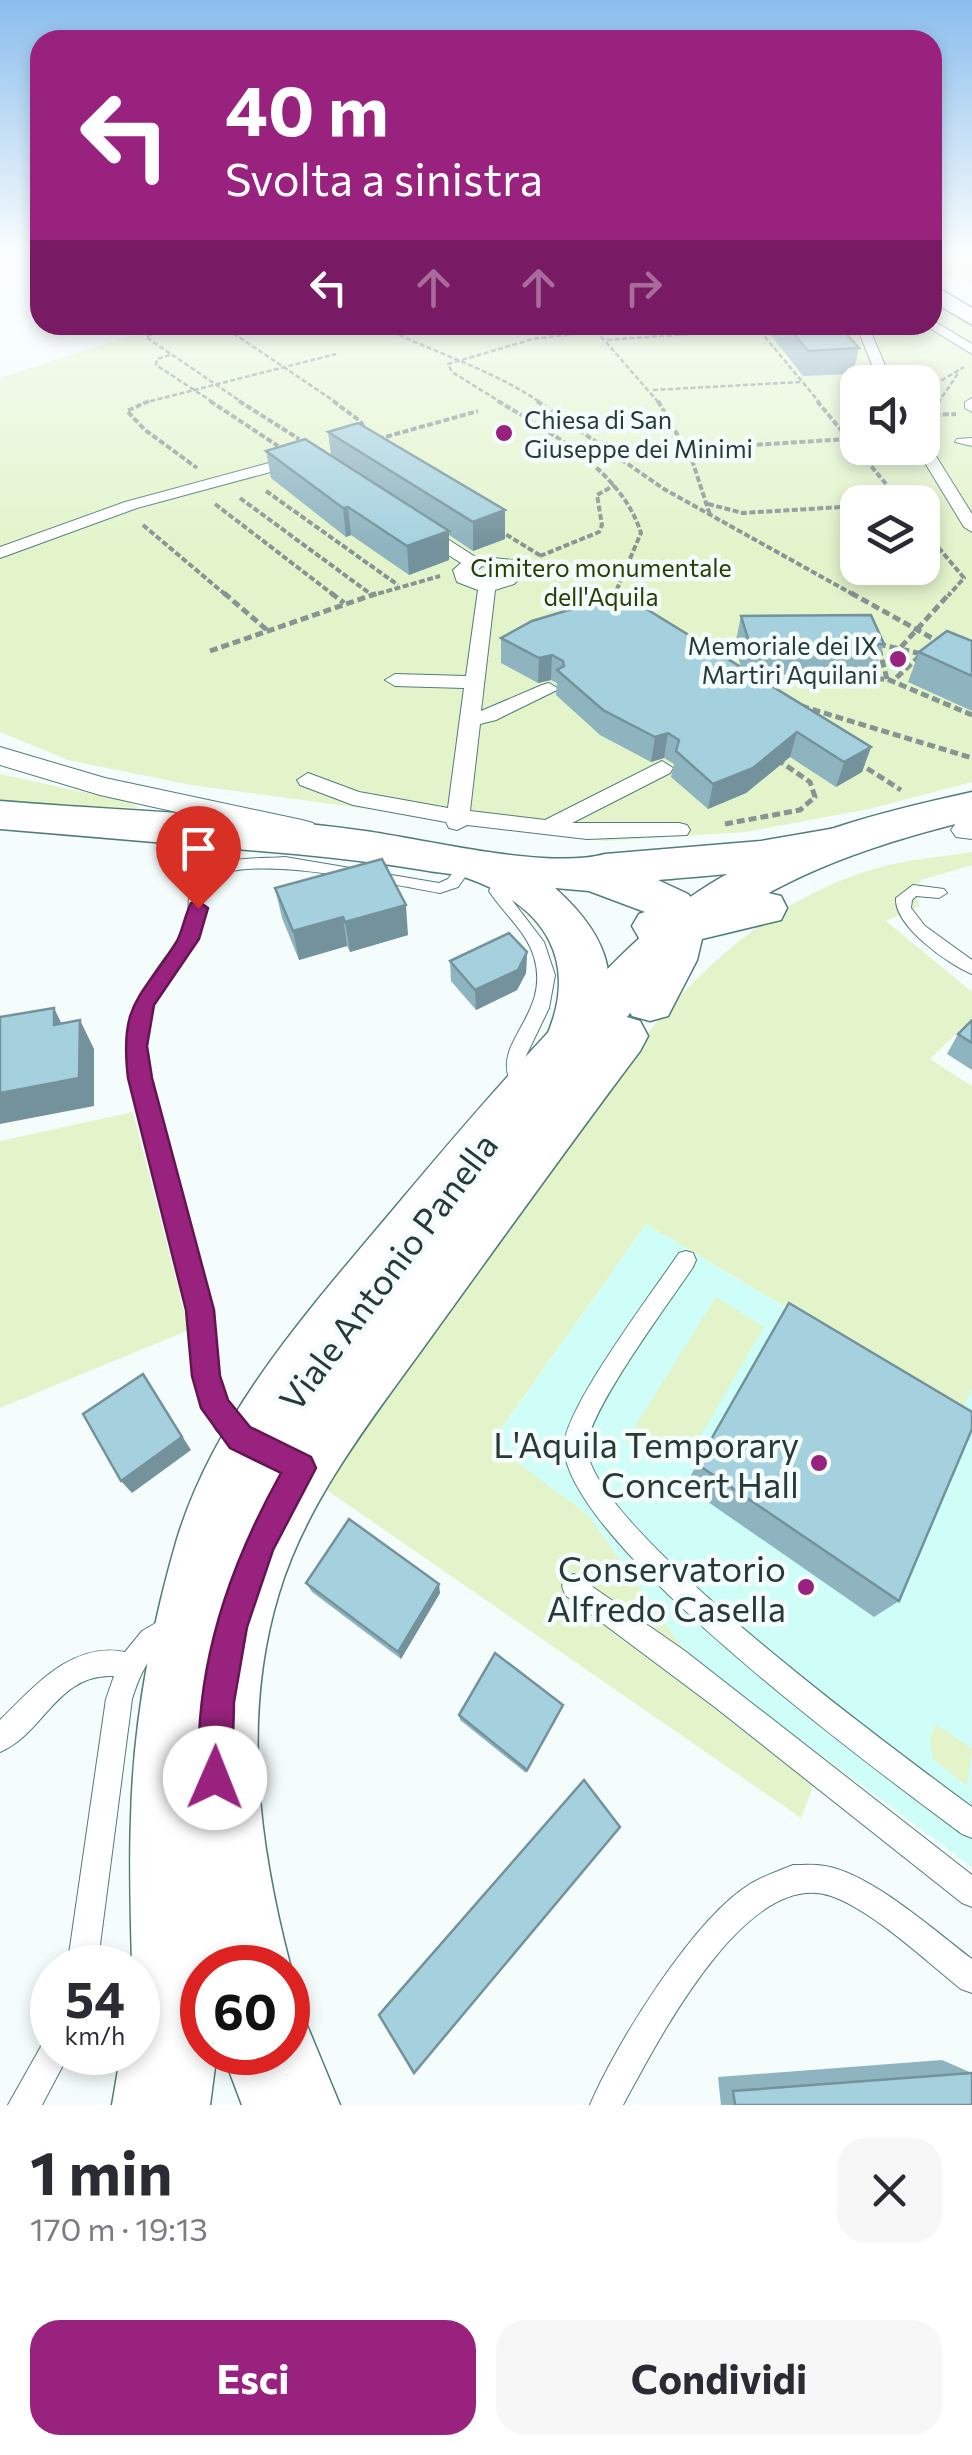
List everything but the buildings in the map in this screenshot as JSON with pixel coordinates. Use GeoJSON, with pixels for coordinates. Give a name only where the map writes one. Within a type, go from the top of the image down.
{"type":"FeatureCollection","features":[{"type":"Feature","properties":{"kind":"main road"},"geometry":{"type":"LineString","coordinates":[[0,815],[140,808],[362,844],[471,845],[694,863],[837,843]]}},
{"type":"Feature","properties":{"kind":"main road","name":"Viale Antonio Panella"},"geometry":{"type":"LineString","coordinates":[[162,2105],[179,1986],[176,1769],[185,1639],[222,1518],[279,1458],[332,1332],[556,1078],[628,976],[683,925],[768,872],[837,843],[971,823]]}},
{"type":"Feature","properties":{"kind":"main road","name":"Viale Antonio Panella"},"geometry":{"type":"LineString","coordinates":[[556,1078],[650,1002],[695,958],[764,908],[854,863],[971,823]]}},
{"type":"Feature","properties":{"kind":"main road"},"geometry":{"type":"LineString","coordinates":[[471,845],[638,925],[724,920],[764,908]]}},
{"type":"Feature","properties":{"kind":"main road"},"geometry":{"type":"LineString","coordinates":[[471,845],[552,911],[582,956],[589,992],[581,1023],[556,1078]]}},
{"type":"Feature","properties":{"kind":"main road"},"geometry":{"type":"LineString","coordinates":[[553,850],[607,880],[645,892],[676,908],[683,925],[669,970],[650,1002]]}},
{"type":"Feature","properties":{"kind":"main road","name":"Viale Antonio Panella"},"geometry":{"type":"LineString","coordinates":[[185,1639],[216,1714],[217,1830],[240,1945]]}},
{"type":"Feature","properties":{"kind":"main road"},"geometry":{"type":"LineString","coordinates":[[279,2075],[291,2105]]}},
{"type":"Feature","properties":{"kind":"street"},"geometry":{"type":"LineString","coordinates":[[0,552],[193,487],[315,460]]}},
{"type":"Feature","properties":{"kind":"street"},"geometry":{"type":"LineString","coordinates":[[934,465],[972,527]]}},
{"type":"Feature","properties":{"kind":"street"},"geometry":{"type":"LineString","coordinates":[[407,520],[466,568],[468,582],[487,586],[512,578],[510,566],[492,560],[466,568]]}},
{"type":"Feature","properties":{"kind":"street"},"geometry":{"type":"LineString","coordinates":[[308,780],[471,845],[470,720],[487,586]]}},
{"type":"Feature","properties":{"kind":"street"},"geometry":{"type":"LineString","coordinates":[[395,680],[475,682]]}},
{"type":"Feature","properties":{"kind":"street"},"geometry":{"type":"LineString","coordinates":[[470,720],[495,714],[549,689]]}},
{"type":"Feature","properties":{"kind":"street"},"geometry":{"type":"LineString","coordinates":[[0,756],[140,808]]}},
{"type":"Feature","properties":{"kind":"street"},"geometry":{"type":"LineString","coordinates":[[662,768],[559,820],[553,850],[609,833],[679,830]]}},
{"type":"Feature","properties":{"kind":"lane"},"geometry":{"type":"LineString","coordinates":[[471,845],[497,891],[538,946],[546,968],[544,1004],[513,1066],[518,1079],[556,1078]]}},
{"type":"Feature","properties":{"kind":"lane"},"geometry":{"type":"LineString","coordinates":[[279,1458],[224,1422],[208,1384],[200,1310],[140,1078],[136,1046],[144,1004],[189,939],[196,922],[198,884],[216,870],[260,862],[303,863],[387,882],[440,888],[453,883],[471,845]]}},
{"type":"Feature","properties":{"kind":"lane"},"geometry":{"type":"LineString","coordinates":[[939,893],[913,890],[904,898],[903,909],[919,930],[972,968]]}},
{"type":"Feature","properties":{"kind":"lane"},"geometry":{"type":"LineString","coordinates":[[686,1260],[582,1421],[575,1444],[580,1478],[647,1553],[760,1661],[853,1737],[972,1824]]}},
{"type":"Feature","properties":{"kind":"lane"},"geometry":{"type":"LineString","coordinates":[[574,1586],[756,1718],[831,1783],[972,1893]]}},
{"type":"Feature","properties":{"kind":"lane"},"geometry":{"type":"LineString","coordinates":[[0,1739],[79,1668],[185,1639]]}},
{"type":"Feature","properties":{"kind":"lane"},"geometry":{"type":"LineString","coordinates":[[85,1945],[119,1699],[185,1639]]}},
{"type":"Feature","properties":{"kind":"lane"},"geometry":{"type":"LineString","coordinates":[[606,2105],[656,2018],[716,1933],[747,1901],[777,1884],[812,1878],[839,1885],[972,1978]]}},
{"type":"Feature","properties":{"kind":"lane"},"geometry":{"type":"LineString","coordinates":[[24,2105],[42,2075]]}},
{"type":"Feature","properties":{"kind":"path"},"geometry":{"type":"LineString","coordinates":[[165,351],[315,460]]}},
{"type":"Feature","properties":{"kind":"path"},"geometry":{"type":"LineString","coordinates":[[261,351],[360,421],[370,441],[478,412]]}},
{"type":"Feature","properties":{"kind":"path"},"geometry":{"type":"LineString","coordinates":[[432,351],[478,366],[538,398],[629,467],[945,645]]}},
{"type":"Feature","properties":{"kind":"path"},"geometry":{"type":"LineString","coordinates":[[484,351],[448,364],[452,372],[543,428],[629,498],[642,530],[610,607],[605,604]]}},
{"type":"Feature","properties":{"kind":"path"},"geometry":{"type":"LineString","coordinates":[[617,351],[652,390],[689,449],[710,515]]}},
{"type":"Feature","properties":{"kind":"path"},"geometry":{"type":"LineString","coordinates":[[776,351],[840,428]]}},
{"type":"Feature","properties":{"kind":"path"},"geometry":{"type":"LineString","coordinates":[[336,354],[141,404],[126,414],[372,594]]}},
{"type":"Feature","properties":{"kind":"path"},"geometry":{"type":"LineString","coordinates":[[170,355],[157,359],[156,365],[315,460],[358,445],[380,448]]}},
{"type":"Feature","properties":{"kind":"path"},"geometry":{"type":"LineString","coordinates":[[940,381],[972,362]]}},
{"type":"Feature","properties":{"kind":"path"},"geometry":{"type":"LineString","coordinates":[[940,401],[957,371]]}},
{"type":"Feature","properties":{"kind":"path"},"geometry":{"type":"LineString","coordinates":[[652,390],[801,382]]}},
{"type":"Feature","properties":{"kind":"path"},"geometry":{"type":"LineString","coordinates":[[689,449],[840,440]]}},
{"type":"Feature","properties":{"kind":"path"},"geometry":{"type":"LineString","coordinates":[[870,465],[887,485]]}},
{"type":"Feature","properties":{"kind":"path"},"geometry":{"type":"LineString","coordinates":[[242,474],[399,586]]}},
{"type":"Feature","properties":{"kind":"path"},"geometry":{"type":"LineString","coordinates":[[510,566],[599,532],[602,525],[597,495],[616,485]]}},
{"type":"Feature","properties":{"kind":"path"},"geometry":{"type":"LineString","coordinates":[[193,487],[345,604]]}},
{"type":"Feature","properties":{"kind":"path"},"geometry":{"type":"LineString","coordinates":[[708,504],[743,512],[840,507]]}},
{"type":"Feature","properties":{"kind":"path"},"geometry":{"type":"LineString","coordinates":[[123,508],[268,631]]}},
{"type":"Feature","properties":{"kind":"path"},"geometry":{"type":"LineString","coordinates":[[492,526],[541,556]]}},
{"type":"Feature","properties":{"kind":"path"},"geometry":{"type":"LineString","coordinates":[[901,647],[964,578],[940,549]]}},
{"type":"Feature","properties":{"kind":"path"},"geometry":{"type":"LineString","coordinates":[[210,651],[372,594],[466,568]]}},
{"type":"Feature","properties":{"kind":"path"},"geometry":{"type":"LineString","coordinates":[[878,644],[922,654],[891,679],[878,644]]}},
{"type":"Feature","properties":{"kind":"path"},"geometry":{"type":"LineString","coordinates":[[744,680],[891,679],[972,715]]}},
{"type":"Feature","properties":{"kind":"path"},"geometry":{"type":"LineString","coordinates":[[796,705],[972,758]]}},
{"type":"Feature","properties":{"kind":"path"},"geometry":{"type":"LineString","coordinates":[[679,830],[774,816],[811,804],[815,797],[810,782],[773,756]]}},
{"type":"Feature","properties":{"kind":"path"},"geometry":{"type":"LineString","coordinates":[[854,760],[902,791]]}},
{"type":"Feature","properties":{"kind":"shaded area","name":"Conservatorio Alfredo Casella"},"geometry":{"type":"Polygon","coordinates":[[[646,1224],[782,1305],[972,1379],[972,1867],[690,1658],[588,1515],[491,1444],[646,1224]]]}},
{"type":"Feature","properties":{"kind":"green space","name":"Cimitero monumentale dell'Aquila"},"geometry":{"type":"Polygon","coordinates":[[[82,351],[972,351],[972,782],[869,809],[746,832],[605,841],[191,785],[68,760],[0,732],[0,378],[82,351]]]}},
{"type":"Feature","properties":{"kind":"green space"},"geometry":{"type":"Polygon","coordinates":[[[0,774],[128,802],[140,808],[0,803],[0,774]]]}},
{"type":"Feature","properties":{"kind":"green space"},"geometry":{"type":"Polygon","coordinates":[[[972,852],[972,865],[921,880],[915,892],[920,906],[886,921],[972,992],[972,1018],[930,1059],[972,1086],[972,1388],[962,1412],[646,1224],[491,1443],[588,1515],[690,1658],[824,1758],[801,1818],[318,1484],[641,1041],[691,985],[747,935],[810,895],[881,867],[972,852]]]}},
{"type":"Feature","properties":{"kind":"green space"},"geometry":{"type":"Polygon","coordinates":[[[133,1112],[189,1330],[0,1408],[0,1141],[133,1112]]]}},
{"type":"Feature","properties":{"kind":"green space"},"geometry":{"type":"Polygon","coordinates":[[[716,1297],[764,1327],[698,1440],[635,1448],[626,1441],[716,1297]]]}},
{"type":"Feature","properties":{"kind":"green space"},"geometry":{"type":"Polygon","coordinates":[[[936,1724],[972,1749],[967,1786],[933,1759],[930,1739],[936,1724]]]}},
{"type":"Feature","properties":{"kind":"place","name":"Chiesa di San Giuseppe dei Minimi"},"geometry":{"type":"Point","coordinates":[504,433]}},
{"type":"Feature","properties":{"kind":"place","name":"Memoriale dei IX Martiri Aquilani"},"geometry":{"type":"Point","coordinates":[898,659]}},
{"type":"Feature","properties":{"kind":"place","name":"L'Aquila Temporary Concert Hall"},"geometry":{"type":"Point","coordinates":[819,1463]}},
{"type":"Feature","properties":{"kind":"place","name":"Conservatorio Alfredo Casella"},"geometry":{"type":"Point","coordinates":[806,1587]}},
{"type":"Feature","properties":{"kind":"route"},"geometry":{"type":"LineString","coordinates":[[198,908],[189,939],[144,1004],[136,1046],[140,1078],[200,1310],[206,1376],[216,1408],[240,1438],[301,1468],[259,1543],[231,1627],[218,1702],[215,1778]]}}]}
